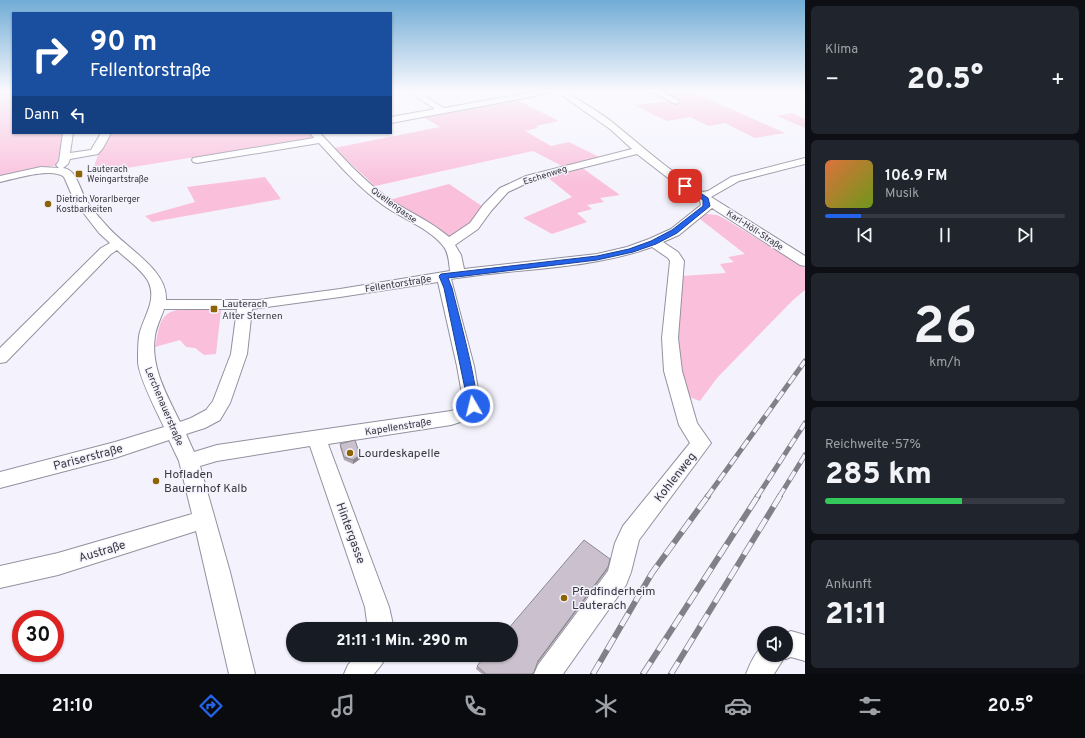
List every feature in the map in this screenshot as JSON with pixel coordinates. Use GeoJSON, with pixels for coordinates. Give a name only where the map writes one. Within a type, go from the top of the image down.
{"type":"FeatureCollection","features":[{"type":"Feature","properties":{"kind":"street","name":"Karl-Höll-Straße"},"geometry":{"type":"LineString","coordinates":[[608,123],[685,186],[805,262]]}},
{"type":"Feature","properties":{"kind":"street"},"geometry":{"type":"LineString","coordinates":[[0,178],[41,170],[54,170],[64,162],[68,134]]}},
{"type":"Feature","properties":{"kind":"street"},"geometry":{"type":"LineString","coordinates":[[65,157],[94,152],[97,150],[101,139],[105,134]]}},
{"type":"Feature","properties":{"kind":"street","name":"Quellengasse"},"geometry":{"type":"LineString","coordinates":[[197,160],[318,135],[383,200],[439,236],[448,244]]}},
{"type":"Feature","properties":{"kind":"street","name":"Eschenweg"},"geometry":{"type":"LineString","coordinates":[[448,244],[474,226],[487,208],[504,190],[530,178],[639,150]]}},
{"type":"Feature","properties":{"kind":"street","name":"Fellentorstraße"},"geometry":{"type":"LineString","coordinates":[[158,305],[245,304],[325,295],[451,275],[597,258],[631,250],[654,242],[675,232],[706,206],[705,195],[712,193],[735,179],[805,161]]}},
{"type":"Feature","properties":{"kind":"street","name":"Lerchenauerstraße"},"geometry":{"type":"LineString","coordinates":[[54,170],[64,171],[69,175],[81,202],[103,230],[152,277],[158,290],[158,305],[147,336],[146,363],[154,386],[188,461],[198,492],[203,520],[218,572],[242,674]]}},
{"type":"Feature","properties":{"kind":"street","name":"Kohlenweg"},"geometry":{"type":"LineString","coordinates":[[547,674],[618,577],[623,562],[626,540],[700,443],[688,425],[674,371],[670,338],[677,261],[673,255],[654,242]]}},
{"type":"Feature","properties":{"kind":"street"},"geometry":{"type":"LineString","coordinates":[[0,358],[106,251],[118,244]]}},
{"type":"Feature","properties":{"kind":"street"},"geometry":{"type":"LineString","coordinates":[[448,244],[452,249],[451,275]]}},
{"type":"Feature","properties":{"kind":"street","name":"Kapellenstraße"},"geometry":{"type":"LineString","coordinates":[[188,461],[217,453],[451,418],[469,412],[473,406],[448,288],[451,275]]}},
{"type":"Feature","properties":{"kind":"street"},"geometry":{"type":"LineString","coordinates":[[175,431],[206,420],[213,415],[221,404],[239,354],[245,304]]}},
{"type":"Feature","properties":{"kind":"street","name":"Pariserstraße"},"geometry":{"type":"LineString","coordinates":[[0,480],[115,450],[175,431]]}},
{"type":"Feature","properties":{"kind":"street","name":"Hintergasse"},"geometry":{"type":"LineString","coordinates":[[317,439],[377,607],[380,622]]}},
{"type":"Feature","properties":{"kind":"street","name":"Austraße"},"geometry":{"type":"LineString","coordinates":[[0,577],[58,564],[203,520]]}},
{"type":"Feature","properties":{"kind":"street"},"geometry":{"type":"LineString","coordinates":[[793,644],[805,648]]}},
{"type":"Feature","properties":{"kind":"street"},"geometry":{"type":"LineString","coordinates":[[358,674],[367,662]]}},
{"type":"Feature","properties":{"kind":"street"},"geometry":{"type":"LineString","coordinates":[[759,674],[766,662]]}},
{"type":"Feature","properties":{"kind":"shaded area"},"geometry":{"type":"Polygon","coordinates":[[[0,123],[12,123],[12,134],[63,134],[57,165],[0,177],[0,123]]]}},
{"type":"Feature","properties":{"kind":"shaded area"},"geometry":{"type":"Polygon","coordinates":[[[434,123],[548,123],[536,126],[538,128],[525,131],[551,146],[569,142],[601,158],[564,167],[533,151],[375,186],[334,148],[440,127],[434,123]]]}},
{"type":"Feature","properties":{"kind":"shaded area"},"geometry":{"type":"Polygon","coordinates":[[[704,123],[723,123],[709,126],[704,123]]]}},
{"type":"Feature","properties":{"kind":"shaded area"},"geometry":{"type":"Polygon","coordinates":[[[726,123],[764,123],[785,133],[755,138],[726,123]]]}},
{"type":"Feature","properties":{"kind":"shaded area"},"geometry":{"type":"Polygon","coordinates":[[[794,123],[805,123],[805,128],[794,123]]]}},
{"type":"Feature","properties":{"kind":"shaded area"},"geometry":{"type":"Polygon","coordinates":[[[110,134],[312,134],[315,139],[205,158],[189,158],[95,173],[92,172],[98,155],[110,134]]]}},
{"type":"Feature","properties":{"kind":"shaded area"},"geometry":{"type":"Polygon","coordinates":[[[581,167],[620,195],[600,198],[604,202],[587,205],[592,209],[577,213],[587,222],[552,234],[523,218],[572,197],[546,176],[581,167]]]}},
{"type":"Feature","properties":{"kind":"shaded area"},"geometry":{"type":"Polygon","coordinates":[[[265,177],[281,199],[152,222],[145,216],[195,202],[187,187],[265,177]]]}},
{"type":"Feature","properties":{"kind":"shaded area"},"geometry":{"type":"Polygon","coordinates":[[[449,184],[482,206],[471,223],[449,239],[389,200],[449,184]]]}},
{"type":"Feature","properties":{"kind":"shaded area"},"geometry":{"type":"Polygon","coordinates":[[[706,214],[717,215],[725,219],[805,268],[805,290],[793,300],[717,378],[700,401],[686,396],[675,340],[682,276],[726,273],[720,264],[734,262],[728,257],[745,254],[700,219],[706,214]]]}},
{"type":"Feature","properties":{"kind":"shaded area"},"geometry":{"type":"Polygon","coordinates":[[[177,310],[221,310],[216,354],[204,355],[195,348],[186,347],[180,340],[155,347],[160,324],[166,315],[177,310]]]}},
{"type":"Feature","properties":{"kind":"building","name":"Lourdeskapelle"},"geometry":{"type":"Polygon","coordinates":[[[355,440],[360,455],[353,460],[344,457],[340,444],[355,440]]]}},
{"type":"Feature","properties":{"kind":"building","name":"Pfadfinderheim Lauterach"},"geometry":{"type":"Polygon","coordinates":[[[584,540],[610,559],[608,567],[538,661],[532,674],[486,674],[477,666],[480,662],[518,662],[518,622],[514,622],[584,540]]]}},
{"type":"Feature","properties":{"kind":"railway"},"geometry":{"type":"LineString","coordinates":[[707,497],[805,361]]}},
{"type":"Feature","properties":{"kind":"railway"},"geometry":{"type":"LineString","coordinates":[[757,497],[805,423]]}},
{"type":"Feature","properties":{"kind":"railway"},"geometry":{"type":"LineString","coordinates":[[779,497],[805,455]]}},
{"type":"Feature","properties":{"kind":"railway"},"geometry":{"type":"LineString","coordinates":[[593,674],[652,573],[708,496]]}},
{"type":"Feature","properties":{"kind":"railway"},"geometry":{"type":"LineString","coordinates":[[643,674],[758,496]]}},
{"type":"Feature","properties":{"kind":"railway"},"geometry":{"type":"LineString","coordinates":[[671,674],[780,496]]}},
{"type":"Feature","properties":{"kind":"place","name":"Lauterach Weingartstraße"},"geometry":{"type":"Point","coordinates":[79,174]}},
{"type":"Feature","properties":{"kind":"place","name":"Dietrich Vorarlberger Kostbarkeiten"},"geometry":{"type":"Point","coordinates":[48,204]}},
{"type":"Feature","properties":{"kind":"place","name":"Lauterach Alter Sternen"},"geometry":{"type":"Point","coordinates":[214,309]}},
{"type":"Feature","properties":{"kind":"place","name":"Lourdeskapelle"},"geometry":{"type":"Point","coordinates":[350,453]}},
{"type":"Feature","properties":{"kind":"place","name":"Hofladen Bauernhof Kalb"},"geometry":{"type":"Point","coordinates":[156,481]}},
{"type":"Feature","properties":{"kind":"place","name":"Pfadfinderheim Lauterach"},"geometry":{"type":"Point","coordinates":[564,598]}},
{"type":"Feature","properties":{"kind":"route"},"geometry":{"type":"LineString","coordinates":[[473,406],[448,288],[443,276],[597,258],[631,250],[654,242],[675,232],[706,206],[706,199],[685,186]]}}]}
